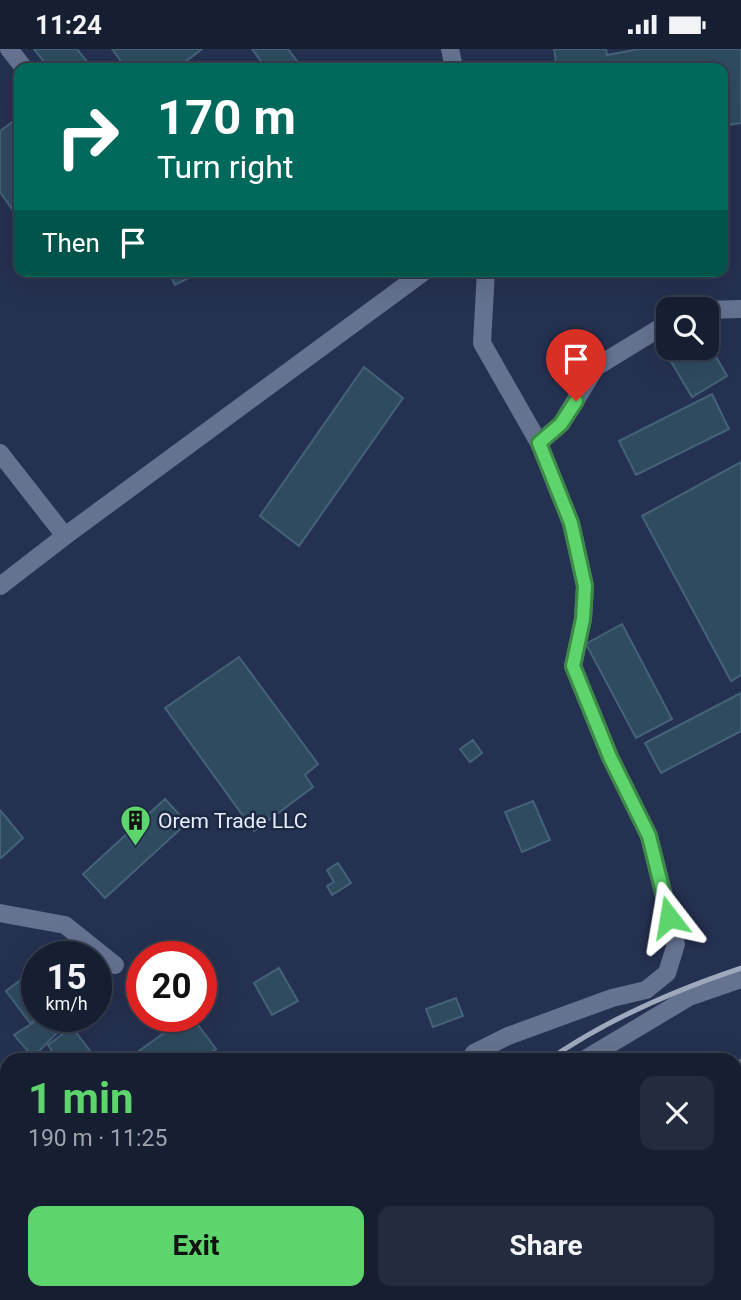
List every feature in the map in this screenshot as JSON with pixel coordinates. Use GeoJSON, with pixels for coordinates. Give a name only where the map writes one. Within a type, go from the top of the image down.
{"type":"FeatureCollection","features":[{"type":"Feature","properties":{"kind":"street"},"geometry":{"type":"LineString","coordinates":[[9,49],[20,63]]}},
{"type":"Feature","properties":{"kind":"street"},"geometry":{"type":"LineString","coordinates":[[0,586],[417,277]]}},
{"type":"Feature","properties":{"kind":"street"},"geometry":{"type":"LineString","coordinates":[[474,1053],[508,1036],[612,998],[646,990],[667,973],[676,944],[649,836],[610,757],[573,666],[583,619],[585,586],[571,523],[539,443],[482,343],[486,277]]}},
{"type":"Feature","properties":{"kind":"street"},"geometry":{"type":"LineString","coordinates":[[719,310],[741,309]]}},
{"type":"Feature","properties":{"kind":"street"},"geometry":{"type":"LineString","coordinates":[[539,443],[561,424],[596,367],[656,330]]}},
{"type":"Feature","properties":{"kind":"street"},"geometry":{"type":"LineString","coordinates":[[0,453],[65,536]]}},
{"type":"Feature","properties":{"kind":"street"},"geometry":{"type":"LineString","coordinates":[[0,913],[65,925],[115,965]]}},
{"type":"Feature","properties":{"kind":"street"},"geometry":{"type":"LineString","coordinates":[[595,1053],[689,997],[741,979]]}},
{"type":"Feature","properties":{"kind":"shaded area"},"geometry":{"type":"Polygon","coordinates":[[[0,49],[741,49],[741,1053],[0,1053],[0,49]]]}},
{"type":"Feature","properties":{"kind":"building"},"geometry":{"type":"Polygon","coordinates":[[[34,49],[77,49],[88,63],[45,63],[34,49]]]}},
{"type":"Feature","properties":{"kind":"building"},"geometry":{"type":"Polygon","coordinates":[[[112,49],[202,49],[184,63],[122,63],[112,49]]]}},
{"type":"Feature","properties":{"kind":"building"},"geometry":{"type":"Polygon","coordinates":[[[252,49],[288,49],[298,63],[262,63],[252,49]]]}},
{"type":"Feature","properties":{"kind":"building"},"geometry":{"type":"Polygon","coordinates":[[[554,49],[606,49],[607,55],[639,49],[741,49],[741,123],[728,125],[728,63],[556,63],[554,49]]]}},
{"type":"Feature","properties":{"kind":"building"},"geometry":{"type":"Polygon","coordinates":[[[14,121],[14,212],[0,192],[0,131],[14,121]]]}},
{"type":"Feature","properties":{"kind":"building"},"geometry":{"type":"Polygon","coordinates":[[[171,277],[190,277],[175,285],[171,277]]]}},
{"type":"Feature","properties":{"kind":"building"},"geometry":{"type":"Polygon","coordinates":[[[670,360],[718,360],[727,376],[692,397],[670,360]]]}},
{"type":"Feature","properties":{"kind":"building"},"geometry":{"type":"Polygon","coordinates":[[[364,367],[403,398],[299,546],[260,516],[364,367]]]}},
{"type":"Feature","properties":{"kind":"building"},"geometry":{"type":"Polygon","coordinates":[[[712,394],[729,429],[636,475],[619,441],[712,394]]]}},
{"type":"Feature","properties":{"kind":"building"},"geometry":{"type":"Polygon","coordinates":[[[741,462],[741,675],[731,681],[642,516],[741,462]]]}},
{"type":"Feature","properties":{"kind":"building"},"geometry":{"type":"Polygon","coordinates":[[[622,624],[672,719],[636,738],[586,644],[622,624]]]}},
{"type":"Feature","properties":{"kind":"building"},"geometry":{"type":"Polygon","coordinates":[[[239,657],[318,764],[305,775],[313,787],[254,831],[165,708],[239,657]]]}},
{"type":"Feature","properties":{"kind":"building"},"geometry":{"type":"Polygon","coordinates":[[[741,693],[741,731],[661,773],[645,743],[741,693]]]}},
{"type":"Feature","properties":{"kind":"building"},"geometry":{"type":"Polygon","coordinates":[[[473,740],[482,753],[470,762],[460,749],[473,740]]]}},
{"type":"Feature","properties":{"kind":"building","name":"Orem Trade LLC"},"geometry":{"type":"Polygon","coordinates":[[[165,799],[187,823],[105,898],[83,874],[165,799]]]}},
{"type":"Feature","properties":{"kind":"building"},"geometry":{"type":"Polygon","coordinates":[[[533,801],[550,840],[522,852],[505,812],[533,801]]]}},
{"type":"Feature","properties":{"kind":"building"},"geometry":{"type":"Polygon","coordinates":[[[0,810],[23,838],[1,858],[0,857],[0,810]]]}},
{"type":"Feature","properties":{"kind":"building"},"geometry":{"type":"Polygon","coordinates":[[[338,863],[351,883],[332,895],[327,886],[334,882],[327,870],[338,863]]]}},
{"type":"Feature","properties":{"kind":"building"},"geometry":{"type":"Polygon","coordinates":[[[279,968],[298,1001],[272,1015],[254,983],[279,968]]]}},
{"type":"Feature","properties":{"kind":"building"},"geometry":{"type":"Polygon","coordinates":[[[21,980],[21,1011],[6,991],[21,980]]]}},
{"type":"Feature","properties":{"kind":"building"},"geometry":{"type":"Polygon","coordinates":[[[456,998],[463,1016],[433,1027],[426,1009],[456,998]]]}},
{"type":"Feature","properties":{"kind":"building"},"geometry":{"type":"Polygon","coordinates":[[[21,1030],[58,1032],[37,1053],[30,1053],[14,1035],[21,1030]]]}},
{"type":"Feature","properties":{"kind":"building"},"geometry":{"type":"Polygon","coordinates":[[[65,1032],[76,1032],[92,1053],[54,1053],[48,1045],[65,1032]]]}},
{"type":"Feature","properties":{"kind":"building"},"geometry":{"type":"Polygon","coordinates":[[[165,1032],[203,1032],[216,1049],[211,1053],[136,1053],[165,1032]]]}},
{"type":"Feature","properties":{"kind":"railway"},"geometry":{"type":"LineString","coordinates":[[559,1053],[641,1007],[741,968]]}},
{"type":"Feature","properties":{"kind":"place","name":"Orem Trade LLC"},"geometry":{"type":"Point","coordinates":[135,848]}},
{"type":"Feature","properties":{"kind":"route"},"geometry":{"type":"LineString","coordinates":[[576,401],[561,424],[539,443],[571,523],[585,586],[583,619],[573,666],[610,757],[649,836],[669,917]]}}]}
